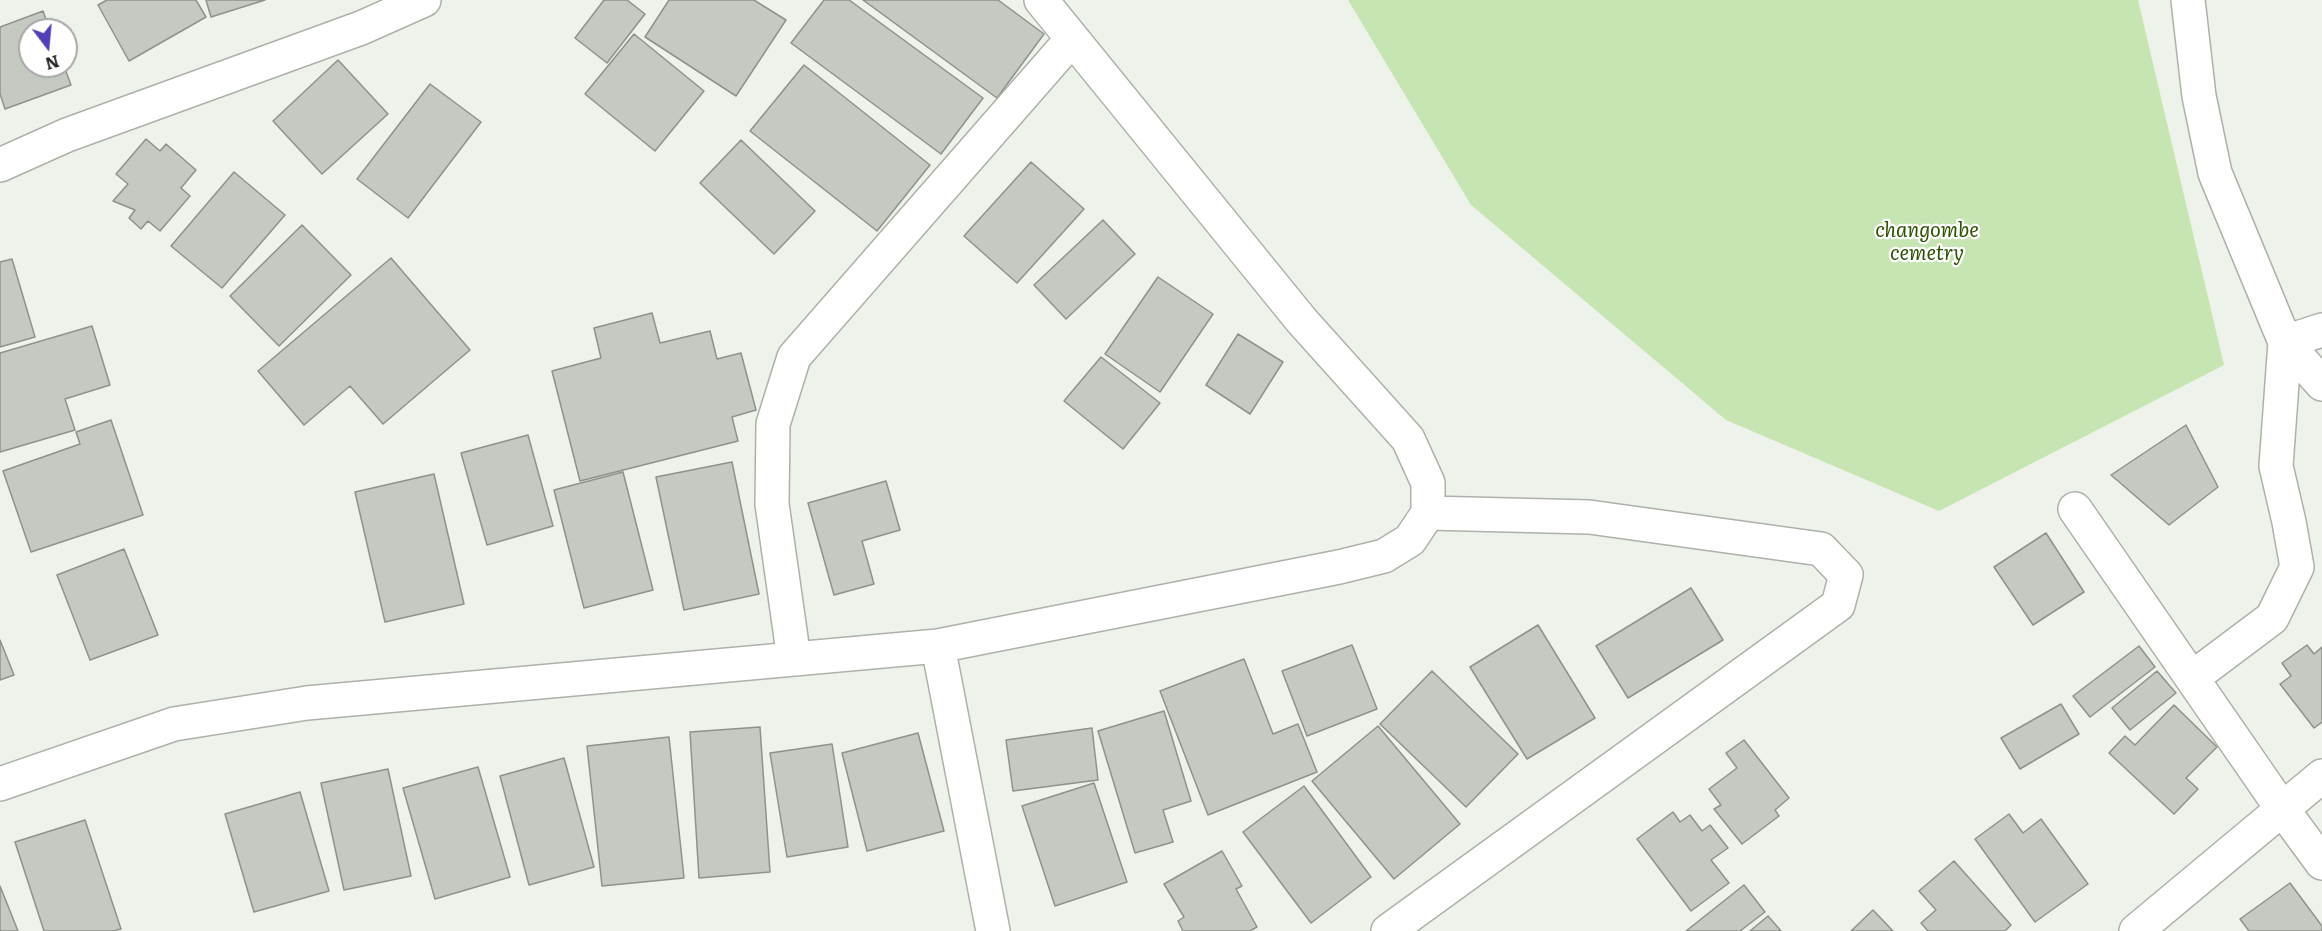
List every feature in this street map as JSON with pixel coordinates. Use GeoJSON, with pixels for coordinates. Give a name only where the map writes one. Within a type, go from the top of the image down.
{"type":"FeatureCollection","features":[{"type":"Feature","properties":{"kind":"street"},"geometry":{"type":"LineString","coordinates":[[0,165],[67,135],[361,28],[424,0]]}},
{"type":"Feature","properties":{"kind":"street"},"geometry":{"type":"LineString","coordinates":[[0,784],[185,722],[307,703],[938,646],[1328,569],[1384,556],[1410,540],[1428,513],[1428,483],[1407,439],[1302,321],[1041,0]]}},
{"type":"Feature","properties":{"kind":"street"},"geometry":{"type":"LineString","coordinates":[[2188,0],[2199,96],[2215,173],[2285,342],[2322,384]]}},
{"type":"Feature","properties":{"kind":"street"},"geometry":{"type":"LineString","coordinates":[[794,659],[772,504],[773,424],[794,357],[1072,39]]}},
{"type":"Feature","properties":{"kind":"street"},"geometry":{"type":"LineString","coordinates":[[2285,342],[2322,330]]}},
{"type":"Feature","properties":{"kind":"street"},"geometry":{"type":"LineString","coordinates":[[2192,678],[2272,618],[2297,567],[2276,466],[2285,342]]}},
{"type":"Feature","properties":{"kind":"street"},"geometry":{"type":"LineString","coordinates":[[2075,509],[2322,863]]}},
{"type":"Feature","properties":{"kind":"street"},"geometry":{"type":"LineString","coordinates":[[1388,931],[1838,605],[1846,575],[1821,549],[1589,517],[1428,513]]}},
{"type":"Feature","properties":{"kind":"street"},"geometry":{"type":"LineString","coordinates":[[938,646],[993,931]]}},
{"type":"Feature","properties":{"kind":"street"},"geometry":{"type":"LineString","coordinates":[[2136,931],[2322,776]]}},
{"type":"Feature","properties":{"kind":"green space","name":"changombe cemetry"},"geometry":{"type":"Polygon","coordinates":[[[1348,0],[2138,0],[2224,365],[1939,511],[1726,420],[1471,205],[1348,0]]]}},
{"type":"Feature","properties":{"kind":"building"},"geometry":{"type":"Polygon","coordinates":[[[107,0],[196,0],[206,17],[129,61],[98,5],[107,0]]]}},
{"type":"Feature","properties":{"kind":"building"},"geometry":{"type":"Polygon","coordinates":[[[206,0],[265,0],[211,17],[206,0]]]}},
{"type":"Feature","properties":{"kind":"building"},"geometry":{"type":"Polygon","coordinates":[[[604,0],[627,0],[645,14],[607,63],[575,38],[604,0]]]}},
{"type":"Feature","properties":{"kind":"building"},"geometry":{"type":"Polygon","coordinates":[[[669,0],[754,0],[786,20],[736,96],[645,37],[669,0]]]}},
{"type":"Feature","properties":{"kind":"building"},"geometry":{"type":"Polygon","coordinates":[[[824,0],[849,0],[983,98],[941,154],[791,43],[824,0]]]}},
{"type":"Feature","properties":{"kind":"building"},"geometry":{"type":"Polygon","coordinates":[[[863,0],[998,0],[1044,34],[997,98],[863,0]]]}},
{"type":"Feature","properties":{"kind":"building"},"geometry":{"type":"Polygon","coordinates":[[[43,11],[46,18],[24,18],[43,11]]]}},
{"type":"Feature","properties":{"kind":"building"},"geometry":{"type":"Polygon","coordinates":[[[18,20],[18,78],[68,78],[71,85],[5,109],[0,94],[0,27],[18,20]]]}},
{"type":"Feature","properties":{"kind":"building"},"geometry":{"type":"Polygon","coordinates":[[[634,34],[704,91],[655,151],[585,94],[634,34]]]}},
{"type":"Feature","properties":{"kind":"building"},"geometry":{"type":"Polygon","coordinates":[[[338,60],[388,114],[322,174],[273,121],[338,60]]]}},
{"type":"Feature","properties":{"kind":"building"},"geometry":{"type":"Polygon","coordinates":[[[804,65],[930,165],[877,231],[750,131],[804,65]]]}},
{"type":"Feature","properties":{"kind":"building"},"geometry":{"type":"Polygon","coordinates":[[[430,84],[481,122],[408,218],[357,179],[430,84]]]}},
{"type":"Feature","properties":{"kind":"building"},"geometry":{"type":"Polygon","coordinates":[[[146,139],[160,151],[166,144],[196,170],[181,188],[190,196],[160,231],[148,221],[141,229],[129,218],[135,210],[113,201],[128,184],[116,174],[146,139]]]}},
{"type":"Feature","properties":{"kind":"building"},"geometry":{"type":"Polygon","coordinates":[[[741,140],[815,211],[774,254],[700,183],[741,140]]]}},
{"type":"Feature","properties":{"kind":"building"},"geometry":{"type":"Polygon","coordinates":[[[1031,162],[1084,209],[1017,283],[964,236],[1031,162]]]}},
{"type":"Feature","properties":{"kind":"building"},"geometry":{"type":"Polygon","coordinates":[[[234,172],[285,215],[222,288],[171,246],[234,172]]]}},
{"type":"Feature","properties":{"kind":"building"},"geometry":{"type":"Polygon","coordinates":[[[1103,220],[1135,254],[1066,319],[1034,285],[1103,220]]]}},
{"type":"Feature","properties":{"kind":"building"},"geometry":{"type":"Polygon","coordinates":[[[302,225],[351,275],[279,346],[230,296],[302,225]]]}},
{"type":"Feature","properties":{"kind":"building"},"geometry":{"type":"Polygon","coordinates":[[[391,258],[470,350],[383,424],[350,386],[304,425],[258,371],[391,258]]]}},
{"type":"Feature","properties":{"kind":"building"},"geometry":{"type":"Polygon","coordinates":[[[12,259],[35,337],[0,347],[0,262],[12,259]]]}},
{"type":"Feature","properties":{"kind":"building"},"geometry":{"type":"Polygon","coordinates":[[[1158,277],[1213,314],[1160,392],[1105,354],[1158,277]]]}},
{"type":"Feature","properties":{"kind":"building"},"geometry":{"type":"Polygon","coordinates":[[[652,313],[660,343],[710,331],[717,359],[741,353],[756,410],[732,417],[738,441],[580,481],[552,371],[601,358],[594,328],[652,313]]]}},
{"type":"Feature","properties":{"kind":"building"},"geometry":{"type":"Polygon","coordinates":[[[92,326],[110,385],[65,399],[75,430],[0,452],[0,353],[92,326]]]}},
{"type":"Feature","properties":{"kind":"building"},"geometry":{"type":"Polygon","coordinates":[[[1238,334],[1283,362],[1250,414],[1206,385],[1238,334]]]}},
{"type":"Feature","properties":{"kind":"building"},"geometry":{"type":"Polygon","coordinates":[[[1101,357],[1160,403],[1123,449],[1064,401],[1101,357]]]}},
{"type":"Feature","properties":{"kind":"building"},"geometry":{"type":"Polygon","coordinates":[[[111,420],[143,515],[31,552],[3,471],[80,444],[76,432],[111,420]]]}},
{"type":"Feature","properties":{"kind":"building"},"geometry":{"type":"Polygon","coordinates":[[[2186,425],[2218,487],[2169,525],[2111,475],[2186,425]]]}},
{"type":"Feature","properties":{"kind":"building"},"geometry":{"type":"Polygon","coordinates":[[[528,435],[553,526],[487,545],[461,453],[528,435]]]}},
{"type":"Feature","properties":{"kind":"building"},"geometry":{"type":"Polygon","coordinates":[[[732,462],[759,594],[684,610],[656,477],[732,462]]]}},
{"type":"Feature","properties":{"kind":"building"},"geometry":{"type":"Polygon","coordinates":[[[623,472],[653,590],[584,608],[554,490],[623,472]]]}},
{"type":"Feature","properties":{"kind":"building"},"geometry":{"type":"Polygon","coordinates":[[[434,474],[464,604],[385,622],[355,492],[434,474]]]}},
{"type":"Feature","properties":{"kind":"building"},"geometry":{"type":"Polygon","coordinates":[[[886,481],[900,530],[862,541],[874,584],[834,595],[808,503],[886,481]]]}},
{"type":"Feature","properties":{"kind":"building"},"geometry":{"type":"Polygon","coordinates":[[[2046,533],[2084,592],[2033,625],[1994,567],[2046,533]]]}},
{"type":"Feature","properties":{"kind":"building"},"geometry":{"type":"Polygon","coordinates":[[[124,549],[158,635],[90,660],[57,575],[124,549]]]}},
{"type":"Feature","properties":{"kind":"building"},"geometry":{"type":"Polygon","coordinates":[[[1691,588],[1723,640],[1628,698],[1596,646],[1691,588]]]}},
{"type":"Feature","properties":{"kind":"building"},"geometry":{"type":"Polygon","coordinates":[[[1538,625],[1595,718],[1527,759],[1470,667],[1538,625]]]}},
{"type":"Feature","properties":{"kind":"building"},"geometry":{"type":"Polygon","coordinates":[[[0,640],[14,675],[0,680],[0,640]]]}},
{"type":"Feature","properties":{"kind":"building"},"geometry":{"type":"Polygon","coordinates":[[[1352,645],[1377,709],[1307,736],[1282,671],[1352,645]]]}},
{"type":"Feature","properties":{"kind":"building"},"geometry":{"type":"Polygon","coordinates":[[[2307,645],[2314,654],[2322,647],[2322,722],[2314,728],[2280,684],[2291,676],[2282,663],[2307,645]]]}},
{"type":"Feature","properties":{"kind":"building"},"geometry":{"type":"Polygon","coordinates":[[[2139,646],[2155,667],[2090,717],[2073,696],[2139,646]]]}},
{"type":"Feature","properties":{"kind":"building"},"geometry":{"type":"Polygon","coordinates":[[[1244,659],[1273,734],[1298,724],[1317,772],[1208,815],[1160,691],[1244,659]]]}},
{"type":"Feature","properties":{"kind":"building"},"geometry":{"type":"Polygon","coordinates":[[[1432,671],[1518,754],[1466,807],[1380,724],[1432,671]]]}},
{"type":"Feature","properties":{"kind":"building"},"geometry":{"type":"Polygon","coordinates":[[[2157,671],[2176,693],[2130,730],[2112,708],[2157,671]]]}},
{"type":"Feature","properties":{"kind":"building"},"geometry":{"type":"Polygon","coordinates":[[[2061,704],[2079,734],[2020,769],[2001,738],[2061,704]]]}},
{"type":"Feature","properties":{"kind":"building"},"geometry":{"type":"Polygon","coordinates":[[[2174,705],[2217,747],[2186,778],[2198,789],[2174,814],[2109,753],[2125,736],[2135,745],[2174,705]]]}},
{"type":"Feature","properties":{"kind":"building"},"geometry":{"type":"Polygon","coordinates":[[[1164,711],[1191,801],[1163,810],[1173,842],[1135,853],[1098,731],[1164,711]]]}},
{"type":"Feature","properties":{"kind":"building"},"geometry":{"type":"Polygon","coordinates":[[[1378,726],[1460,824],[1394,879],[1312,781],[1378,726]]]}},
{"type":"Feature","properties":{"kind":"building"},"geometry":{"type":"Polygon","coordinates":[[[760,727],[770,872],[699,878],[690,732],[760,727]]]}},
{"type":"Feature","properties":{"kind":"building"},"geometry":{"type":"Polygon","coordinates":[[[1092,728],[1098,780],[1013,791],[1006,740],[1092,728]]]}},
{"type":"Feature","properties":{"kind":"building"},"geometry":{"type":"Polygon","coordinates":[[[918,733],[944,831],[867,851],[842,753],[918,733]]]}},
{"type":"Feature","properties":{"kind":"building"},"geometry":{"type":"Polygon","coordinates":[[[669,737],[684,878],[602,886],[587,746],[669,737]]]}},
{"type":"Feature","properties":{"kind":"building"},"geometry":{"type":"Polygon","coordinates":[[[1744,740],[1789,798],[1775,810],[1779,816],[1742,844],[1714,809],[1721,805],[1709,789],[1737,768],[1726,753],[1744,740]]]}},
{"type":"Feature","properties":{"kind":"building"},"geometry":{"type":"Polygon","coordinates":[[[832,744],[848,847],[787,857],[770,753],[832,744]]]}},
{"type":"Feature","properties":{"kind":"building"},"geometry":{"type":"Polygon","coordinates":[[[564,758],[594,867],[529,885],[500,776],[564,758]]]}},
{"type":"Feature","properties":{"kind":"building"},"geometry":{"type":"Polygon","coordinates":[[[478,767],[510,877],[435,899],[403,788],[478,767]]]}},
{"type":"Feature","properties":{"kind":"building"},"geometry":{"type":"Polygon","coordinates":[[[388,769],[411,876],[344,890],[321,783],[388,769]]]}},
{"type":"Feature","properties":{"kind":"building"},"geometry":{"type":"Polygon","coordinates":[[[1094,783],[1127,882],[1055,906],[1022,806],[1094,783]]]}},
{"type":"Feature","properties":{"kind":"building"},"geometry":{"type":"Polygon","coordinates":[[[1304,786],[1371,877],[1311,923],[1243,832],[1304,786]]]}},
{"type":"Feature","properties":{"kind":"building"},"geometry":{"type":"Polygon","coordinates":[[[300,792],[329,891],[254,912],[225,814],[300,792]]]}},
{"type":"Feature","properties":{"kind":"building"},"geometry":{"type":"Polygon","coordinates":[[[1673,812],[1680,822],[1690,815],[1702,831],[1710,825],[1728,848],[1711,860],[1729,883],[1691,911],[1637,839],[1673,812]]]}},
{"type":"Feature","properties":{"kind":"building"},"geometry":{"type":"Polygon","coordinates":[[[2009,814],[2023,833],[2041,819],[2088,884],[2035,922],[1975,839],[2009,814]]]}},
{"type":"Feature","properties":{"kind":"building"},"geometry":{"type":"Polygon","coordinates":[[[85,820],[121,929],[44,931],[15,842],[85,820]]]}},
{"type":"Feature","properties":{"kind":"building"},"geometry":{"type":"Polygon","coordinates":[[[1222,851],[1242,886],[1236,889],[1257,927],[1250,931],[1183,931],[1178,921],[1184,917],[1164,884],[1222,851]]]}},
{"type":"Feature","properties":{"kind":"building"},"geometry":{"type":"Polygon","coordinates":[[[1954,861],[2011,925],[2005,931],[1928,931],[1921,923],[1936,910],[1919,891],[1954,861]]]}},
{"type":"Feature","properties":{"kind":"building"},"geometry":{"type":"Polygon","coordinates":[[[2290,883],[2322,926],[2322,931],[2249,931],[2240,919],[2290,883]]]}},
{"type":"Feature","properties":{"kind":"building"},"geometry":{"type":"Polygon","coordinates":[[[1744,885],[1765,912],[1740,931],[1686,931],[1744,885]]]}},
{"type":"Feature","properties":{"kind":"building"},"geometry":{"type":"Polygon","coordinates":[[[0,886],[18,931],[0,931],[0,886]]]}},
{"type":"Feature","properties":{"kind":"building"},"geometry":{"type":"Polygon","coordinates":[[[1873,910],[1893,931],[1851,931],[1873,910]]]}},
{"type":"Feature","properties":{"kind":"building"},"geometry":{"type":"Polygon","coordinates":[[[1768,916],[1781,931],[1750,931],[1768,916]]]}}]}
